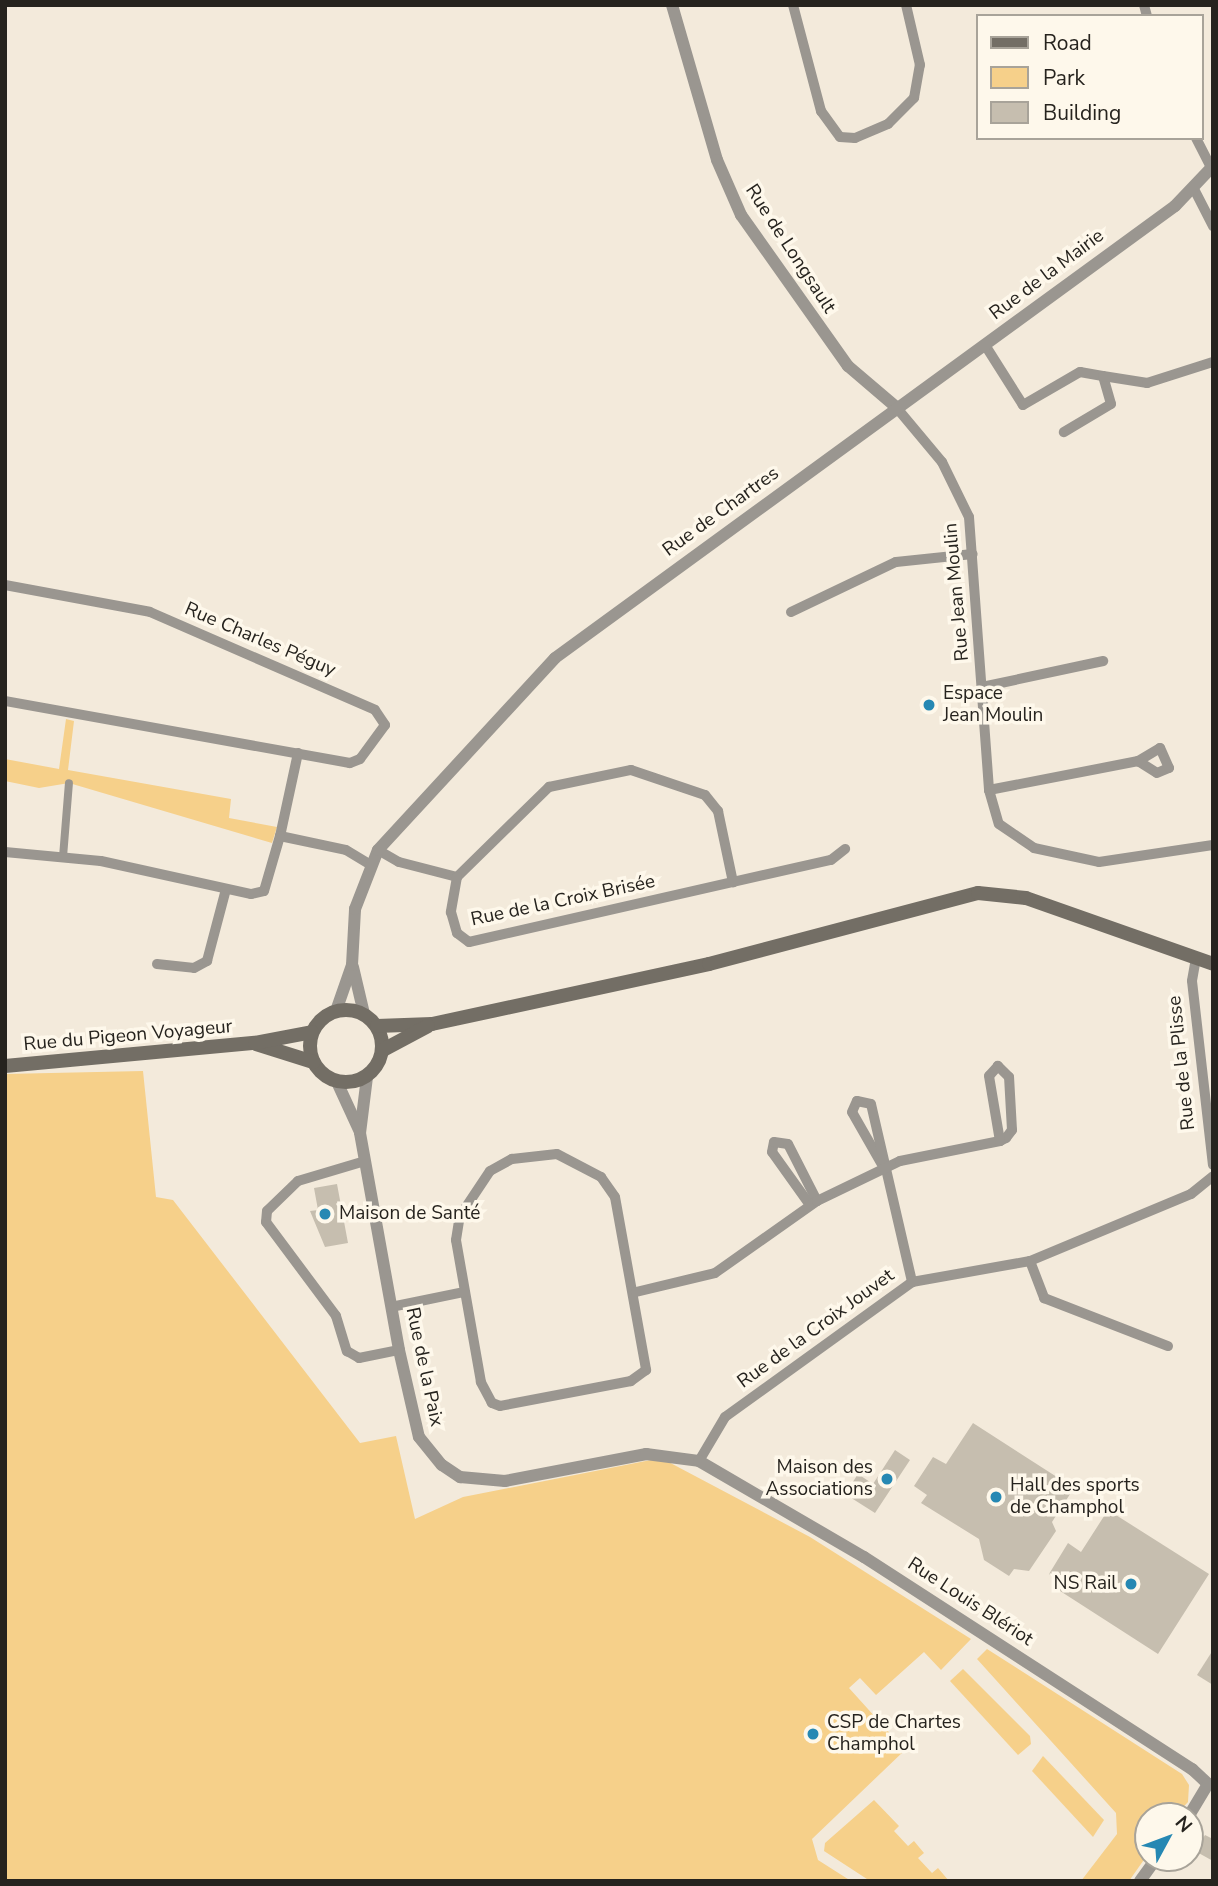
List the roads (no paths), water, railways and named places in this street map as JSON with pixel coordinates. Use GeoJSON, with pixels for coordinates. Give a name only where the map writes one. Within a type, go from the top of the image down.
{"type":"FeatureCollection","features":[{"type":"Feature","properties":{"kind":"main road"},"geometry":{"type":"LineString","coordinates":[[377,1026],[432,1024],[709,964],[978,893],[1026,898],[1213,964]]}},
{"type":"Feature","properties":{"kind":"main road"},"geometry":{"type":"LineString","coordinates":[[383,1051],[377,1026],[364,1014],[337,1011],[312,1032],[313,1062],[337,1082],[366,1077],[383,1051],[432,1024]]}},
{"type":"Feature","properties":{"kind":"main road","name":"Rue du Pigeon Voyageur"},"geometry":{"type":"LineString","coordinates":[[5,1066],[255,1043],[312,1032]]}},
{"type":"Feature","properties":{"kind":"main road","name":"Rue du Pigeon Voyageur"},"geometry":{"type":"LineString","coordinates":[[255,1043],[313,1062]]}},
{"type":"Feature","properties":{"kind":"street","name":"Rue de Longsault"},"geometry":{"type":"LineString","coordinates":[[672,5],[717,160],[741,215],[848,366],[896,407]]}},
{"type":"Feature","properties":{"kind":"street"},"geometry":{"type":"LineString","coordinates":[[793,5],[821,111],[840,137],[855,138],[888,124],[914,98],[920,65],[906,5]]}},
{"type":"Feature","properties":{"kind":"street"},"geometry":{"type":"LineString","coordinates":[[1197,140],[1212,167]]}},
{"type":"Feature","properties":{"kind":"street","name":"Rue de la Mairie"},"geometry":{"type":"LineString","coordinates":[[896,407],[985,345],[1194,189],[1212,167]]}},
{"type":"Feature","properties":{"kind":"street"},"geometry":{"type":"LineString","coordinates":[[1194,189],[1213,226]]}},
{"type":"Feature","properties":{"kind":"street"},"geometry":{"type":"LineString","coordinates":[[985,345],[1023,405],[1080,372],[1147,383],[1213,362]]}},
{"type":"Feature","properties":{"kind":"street"},"geometry":{"type":"LineString","coordinates":[[1064,432],[1111,404],[1103,376]]}},
{"type":"Feature","properties":{"kind":"street","name":"Rue Jean Moulin"},"geometry":{"type":"LineString","coordinates":[[896,407],[909,417],[963,496],[973,554],[989,790],[994,814],[1013,839],[1073,858],[1135,860],[1213,845]]}},
{"type":"Feature","properties":{"kind":"street","name":"Rue de Chartres"},"geometry":{"type":"LineString","coordinates":[[352,965],[355,909],[378,850],[537,676],[656,580],[748,521],[896,407]]}},
{"type":"Feature","properties":{"kind":"street"},"geometry":{"type":"LineString","coordinates":[[791,612],[896,562],[973,554]]}},
{"type":"Feature","properties":{"kind":"street","name":"Rue Charles Péguy"},"geometry":{"type":"LineString","coordinates":[[5,585],[150,612],[382,715],[384,731],[355,762],[5,701]]}},
{"type":"Feature","properties":{"kind":"street"},"geometry":{"type":"LineString","coordinates":[[982,687],[1103,661]]}},
{"type":"Feature","properties":{"kind":"street"},"geometry":{"type":"LineString","coordinates":[[5,852],[63,857],[226,889],[264,891],[280,836],[298,753]]}},
{"type":"Feature","properties":{"kind":"street"},"geometry":{"type":"LineString","coordinates":[[989,790],[1138,761]]}},
{"type":"Feature","properties":{"kind":"street"},"geometry":{"type":"LineString","coordinates":[[378,850],[399,862],[457,877],[549,787],[631,770],[705,795],[718,811],[733,882]]}},
{"type":"Feature","properties":{"kind":"street"},"geometry":{"type":"LineString","coordinates":[[63,857],[69,783]]}},
{"type":"Feature","properties":{"kind":"street"},"geometry":{"type":"LineString","coordinates":[[280,836],[346,850],[371,865]]}},
{"type":"Feature","properties":{"kind":"street","name":"Rue de la Croix Brisée"},"geometry":{"type":"LineString","coordinates":[[457,877],[451,912],[457,933],[469,942],[831,860],[845,849]]}},
{"type":"Feature","properties":{"kind":"street"},"geometry":{"type":"LineString","coordinates":[[157,964],[194,968],[207,961],[226,889]]}},
{"type":"Feature","properties":{"kind":"street","name":"Rue de la Plisse"},"geometry":{"type":"LineString","coordinates":[[1196,958],[1192,981],[1213,1165]]}},
{"type":"Feature","properties":{"kind":"street"},"geometry":{"type":"LineString","coordinates":[[337,1011],[352,965]]}},
{"type":"Feature","properties":{"kind":"street"},"geometry":{"type":"LineString","coordinates":[[352,965],[364,1014]]}},
{"type":"Feature","properties":{"kind":"street"},"geometry":{"type":"LineString","coordinates":[[636,1292],[715,1273],[813,1203],[884,1168],[1000,1141],[1012,1130],[1009,1077],[998,1066],[989,1076],[1000,1141]]}},
{"type":"Feature","properties":{"kind":"street","name":"Rue de la Paix"},"geometry":{"type":"LineString","coordinates":[[360,1133],[366,1077]]}},
{"type":"Feature","properties":{"kind":"street","name":"Rue de la Paix"},"geometry":{"type":"LineString","coordinates":[[337,1082],[360,1133],[399,1350],[419,1437],[428,1452],[460,1477],[505,1481],[654,1453],[699,1461]]}},
{"type":"Feature","properties":{"kind":"street"},"geometry":{"type":"LineString","coordinates":[[884,1168],[852,1112],[857,1101],[871,1104],[912,1282]]}},
{"type":"Feature","properties":{"kind":"street"},"geometry":{"type":"LineString","coordinates":[[774,1142],[788,1144],[813,1203],[772,1152],[774,1142]]}},
{"type":"Feature","properties":{"kind":"street"},"geometry":{"type":"LineString","coordinates":[[557,1154],[601,1177],[615,1197],[636,1292],[648,1360],[640,1376],[510,1406],[492,1403],[485,1395],[456,1240],[472,1190],[512,1159],[557,1154]]}},
{"type":"Feature","properties":{"kind":"street"},"geometry":{"type":"LineString","coordinates":[[365,1161],[298,1181],[267,1212],[266,1222],[336,1316],[347,1351],[359,1358],[399,1350]]}},
{"type":"Feature","properties":{"kind":"street","name":"Rue de la Croix Jouvet"},"geometry":{"type":"LineString","coordinates":[[699,1461],[725,1418],[912,1282],[1030,1261],[1191,1194],[1213,1176]]}},
{"type":"Feature","properties":{"kind":"street"},"geometry":{"type":"LineString","coordinates":[[1030,1261],[1044,1298],[1168,1346]]}},
{"type":"Feature","properties":{"kind":"street"},"geometry":{"type":"LineString","coordinates":[[391,1307],[464,1292]]}},
{"type":"Feature","properties":{"kind":"street","name":"Rue Louis Blériot"},"geometry":{"type":"LineString","coordinates":[[699,1461],[864,1557],[1211,1786]]}},
{"type":"Feature","properties":{"kind":"street"},"geometry":{"type":"LineString","coordinates":[[1199,1802],[1211,1786]]}},
{"type":"Feature","properties":{"kind":"place","name":"Espace Jean Moulin"},"geometry":{"type":"Point","coordinates":[929,705]}},
{"type":"Feature","properties":{"kind":"place","name":"Maison de Santé"},"geometry":{"type":"Point","coordinates":[325,1214]}},
{"type":"Feature","properties":{"kind":"place","name":"Maison des Associations"},"geometry":{"type":"Point","coordinates":[887,1479]}},
{"type":"Feature","properties":{"kind":"place","name":"Hall des sports de Champhol"},"geometry":{"type":"Point","coordinates":[996,1497]}},
{"type":"Feature","properties":{"kind":"place","name":"NS Rail"},"geometry":{"type":"Point","coordinates":[1131,1584]}},
{"type":"Feature","properties":{"kind":"place","name":"CSP de Chartes Champhol"},"geometry":{"type":"Point","coordinates":[813,1734]}}]}
